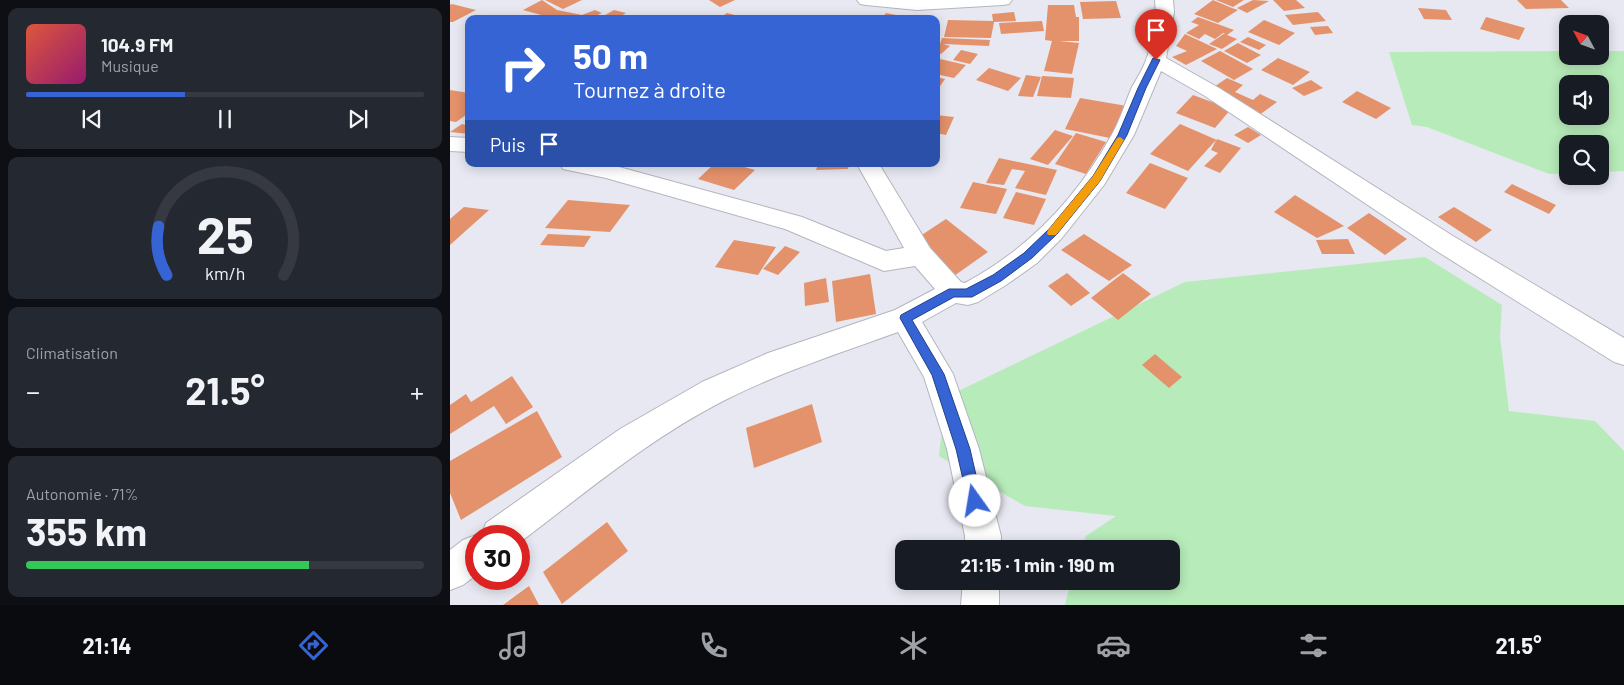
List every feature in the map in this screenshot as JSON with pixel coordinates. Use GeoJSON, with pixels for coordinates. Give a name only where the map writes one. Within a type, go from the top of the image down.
{"type":"FeatureCollection","features":[{"type":"Feature","properties":{"kind":"street"},"geometry":{"type":"LineString","coordinates":[[866,0],[896,4],[1003,0]]}},
{"type":"Feature","properties":{"kind":"street"},"geometry":{"type":"LineString","coordinates":[[514,525],[631,440],[713,391],[778,362],[905,318],[953,292],[968,294],[997,278],[1028,256],[1053,232],[1096,179],[1123,135],[1142,88],[1156,60],[1165,12],[1164,0]]}},
{"type":"Feature","properties":{"kind":"street"},"geometry":{"type":"LineString","coordinates":[[1156,60],[1212,92],[1444,243],[1624,353]]}},
{"type":"Feature","properties":{"kind":"street"},"geometry":{"type":"LineString","coordinates":[[450,144],[465,145]]}},
{"type":"Feature","properties":{"kind":"street"},"geometry":{"type":"LineString","coordinates":[[586,167],[607,171],[793,223],[884,262],[920,254]]}},
{"type":"Feature","properties":{"kind":"street"},"geometry":{"type":"LineString","coordinates":[[870,167],[920,254],[953,292]]}},
{"type":"Feature","properties":{"kind":"street"},"geometry":{"type":"LineString","coordinates":[[905,318],[938,374],[963,449],[983,540]]}},
{"type":"Feature","properties":{"kind":"street"},"geometry":{"type":"LineString","coordinates":[[450,572],[465,561]]}},
{"type":"Feature","properties":{"kind":"street"},"geometry":{"type":"LineString","coordinates":[[980,605],[981,590]]}},
{"type":"Feature","properties":{"kind":"green space"},"geometry":{"type":"Polygon","coordinates":[[[1559,51],[1559,65],[1609,65],[1609,51],[1624,51],[1624,171],[1609,172],[1609,135],[1559,135],[1559,173],[1549,174],[1427,127],[1412,125],[1389,52],[1559,51]]]}},
{"type":"Feature","properties":{"kind":"green space"},"geometry":{"type":"Polygon","coordinates":[[[1425,257],[1502,305],[1500,337],[1509,411],[1595,421],[1624,451],[1624,605],[1065,605],[1069,590],[1180,590],[1180,540],[1084,540],[1086,536],[1116,516],[1025,506],[939,456],[946,397],[1185,282],[1425,257]]]}},
{"type":"Feature","properties":{"kind":"building"},"geometry":{"type":"Polygon","coordinates":[[[542,0],[557,10],[582,15],[541,15],[523,10],[542,0]]]}},
{"type":"Feature","properties":{"kind":"building"},"geometry":{"type":"Polygon","coordinates":[[[545,0],[582,0],[563,9],[545,0]]]}},
{"type":"Feature","properties":{"kind":"building"},"geometry":{"type":"Polygon","coordinates":[[[709,0],[735,0],[720,7],[709,0]]]}},
{"type":"Feature","properties":{"kind":"building"},"geometry":{"type":"Polygon","coordinates":[[[1213,0],[1238,10],[1218,23],[1194,14],[1213,0]]]}},
{"type":"Feature","properties":{"kind":"building"},"geometry":{"type":"Polygon","coordinates":[[[1216,0],[1244,0],[1233,7],[1216,0]]]}},
{"type":"Feature","properties":{"kind":"building"},"geometry":{"type":"Polygon","coordinates":[[[1253,0],[1269,1],[1247,13],[1237,8],[1253,0]]]}},
{"type":"Feature","properties":{"kind":"building"},"geometry":{"type":"Polygon","coordinates":[[[1273,0],[1296,0],[1305,8],[1284,11],[1273,0]]]}},
{"type":"Feature","properties":{"kind":"building"},"geometry":{"type":"Polygon","coordinates":[[[1517,0],[1561,0],[1569,8],[1526,9],[1517,0]]]}},
{"type":"Feature","properties":{"kind":"building"},"geometry":{"type":"Polygon","coordinates":[[[1116,1],[1121,18],[1083,19],[1080,2],[1116,1]]]}},
{"type":"Feature","properties":{"kind":"building"},"geometry":{"type":"Polygon","coordinates":[[[452,4],[476,10],[450,22],[450,5],[452,4]]]}},
{"type":"Feature","properties":{"kind":"building"},"geometry":{"type":"Polygon","coordinates":[[[1048,5],[1074,5],[1076,17],[1079,17],[1079,41],[1059,41],[1079,43],[1072,74],[1044,71],[1052,41],[1045,40],[1048,5]]]}},
{"type":"Feature","properties":{"kind":"building"},"geometry":{"type":"Polygon","coordinates":[[[1418,8],[1446,10],[1452,20],[1424,19],[1418,8]]]}},
{"type":"Feature","properties":{"kind":"building"},"geometry":{"type":"Polygon","coordinates":[[[595,10],[602,13],[598,15],[582,15],[595,10]]]}},
{"type":"Feature","properties":{"kind":"building"},"geometry":{"type":"Polygon","coordinates":[[[614,10],[626,13],[623,15],[605,15],[614,10]]]}},
{"type":"Feature","properties":{"kind":"building"},"geometry":{"type":"Polygon","coordinates":[[[1014,12],[1016,21],[994,22],[991,38],[944,37],[948,20],[993,21],[992,14],[1014,12]]]}},
{"type":"Feature","properties":{"kind":"building"},"geometry":{"type":"Polygon","coordinates":[[[1318,12],[1326,21],[1293,25],[1285,15],[1318,12]]]}},
{"type":"Feature","properties":{"kind":"building"},"geometry":{"type":"Polygon","coordinates":[[[1198,17],[1234,30],[1227,35],[1237,39],[1222,49],[1209,44],[1225,33],[1215,39],[1205,34],[1199,39],[1186,33],[1199,25],[1191,22],[1198,17]]]}},
{"type":"Feature","properties":{"kind":"building"},"geometry":{"type":"Polygon","coordinates":[[[1486,17],[1525,28],[1519,40],[1480,29],[1486,17]]]}},
{"type":"Feature","properties":{"kind":"building"},"geometry":{"type":"Polygon","coordinates":[[[1264,20],[1295,33],[1279,45],[1248,32],[1264,20]]]}},
{"type":"Feature","properties":{"kind":"building"},"geometry":{"type":"Polygon","coordinates":[[[1042,21],[1044,31],[1001,34],[999,23],[1042,21]]]}},
{"type":"Feature","properties":{"kind":"building"},"geometry":{"type":"Polygon","coordinates":[[[1328,26],[1333,33],[1315,35],[1310,27],[1328,26]]]}},
{"type":"Feature","properties":{"kind":"building"},"geometry":{"type":"Polygon","coordinates":[[[1185,34],[1217,49],[1186,65],[1172,57],[1187,51],[1176,46],[1185,34]]]}},
{"type":"Feature","properties":{"kind":"building"},"geometry":{"type":"Polygon","coordinates":[[[1248,37],[1266,45],[1259,50],[1240,42],[1248,37]]]}},
{"type":"Feature","properties":{"kind":"building"},"geometry":{"type":"Polygon","coordinates":[[[942,38],[990,40],[989,46],[943,44],[950,46],[941,54],[940,44],[942,38]]]}},
{"type":"Feature","properties":{"kind":"building"},"geometry":{"type":"Polygon","coordinates":[[[1238,43],[1261,55],[1247,63],[1224,51],[1238,43]]]}},
{"type":"Feature","properties":{"kind":"building"},"geometry":{"type":"Polygon","coordinates":[[[961,50],[978,54],[970,64],[953,60],[961,50]]]}},
{"type":"Feature","properties":{"kind":"building"},"geometry":{"type":"Polygon","coordinates":[[[1220,51],[1253,69],[1234,80],[1201,61],[1220,51]]]}},
{"type":"Feature","properties":{"kind":"building"},"geometry":{"type":"Polygon","coordinates":[[[1278,58],[1310,72],[1293,85],[1261,70],[1278,58]]]}},
{"type":"Feature","properties":{"kind":"building"},"geometry":{"type":"Polygon","coordinates":[[[940,59],[966,65],[954,78],[940,75],[940,59]]]}},
{"type":"Feature","properties":{"kind":"building"},"geometry":{"type":"Polygon","coordinates":[[[989,68],[1021,78],[1008,91],[976,80],[989,68]]]}},
{"type":"Feature","properties":{"kind":"building"},"geometry":{"type":"Polygon","coordinates":[[[1026,75],[1041,77],[1033,97],[1018,96],[1026,75]]]}},
{"type":"Feature","properties":{"kind":"building"},"geometry":{"type":"Polygon","coordinates":[[[1042,76],[1074,78],[1071,98],[1037,96],[1042,76]]]}},
{"type":"Feature","properties":{"kind":"building"},"geometry":{"type":"Polygon","coordinates":[[[940,78],[945,79],[940,86],[940,78]]]}},
{"type":"Feature","properties":{"kind":"building"},"geometry":{"type":"Polygon","coordinates":[[[1227,78],[1243,85],[1235,92],[1253,100],[1260,94],[1277,102],[1258,116],[1208,91],[1227,78]]]}},
{"type":"Feature","properties":{"kind":"building"},"geometry":{"type":"Polygon","coordinates":[[[1311,80],[1323,88],[1304,96],[1292,88],[1311,80]]]}},
{"type":"Feature","properties":{"kind":"building"},"geometry":{"type":"Polygon","coordinates":[[[450,90],[465,92],[465,116],[456,122],[450,121],[450,90]]]}},
{"type":"Feature","properties":{"kind":"building"},"geometry":{"type":"Polygon","coordinates":[[[1357,91],[1391,108],[1376,119],[1342,102],[1357,91]]]}},
{"type":"Feature","properties":{"kind":"building"},"geometry":{"type":"Polygon","coordinates":[[[1193,95],[1231,109],[1215,128],[1176,113],[1193,95]]]}},
{"type":"Feature","properties":{"kind":"building"},"geometry":{"type":"Polygon","coordinates":[[[1080,98],[1127,106],[1115,139],[1065,129],[1080,98]]]}},
{"type":"Feature","properties":{"kind":"building"},"geometry":{"type":"Polygon","coordinates":[[[940,115],[954,117],[946,135],[940,134],[940,115]]]}},
{"type":"Feature","properties":{"kind":"building"},"geometry":{"type":"Polygon","coordinates":[[[462,124],[465,125],[465,134],[450,132],[462,124]]]}},
{"type":"Feature","properties":{"kind":"building"},"geometry":{"type":"Polygon","coordinates":[[[1180,124],[1241,148],[1220,173],[1204,166],[1218,153],[1211,150],[1216,140],[1188,171],[1150,154],[1180,124]]]}},
{"type":"Feature","properties":{"kind":"building"},"geometry":{"type":"Polygon","coordinates":[[[1248,127],[1261,135],[1248,143],[1234,135],[1248,127]]]}},
{"type":"Feature","properties":{"kind":"building"},"geometry":{"type":"Polygon","coordinates":[[[1055,130],[1073,136],[1048,165],[1030,159],[1055,130]]]}},
{"type":"Feature","properties":{"kind":"building"},"geometry":{"type":"Polygon","coordinates":[[[1076,133],[1106,142],[1086,174],[1055,164],[1076,133]]]}},
{"type":"Feature","properties":{"kind":"building"},"geometry":{"type":"Polygon","coordinates":[[[999,158],[1057,170],[1046,195],[1015,188],[1025,171],[1012,169],[1004,185],[986,183],[999,158]]]}},
{"type":"Feature","properties":{"kind":"building"},"geometry":{"type":"Polygon","coordinates":[[[1150,163],[1188,178],[1165,209],[1126,193],[1150,163]]]}},
{"type":"Feature","properties":{"kind":"building"},"geometry":{"type":"Polygon","coordinates":[[[711,167],[744,167],[755,170],[734,190],[698,179],[711,167]]]}},
{"type":"Feature","properties":{"kind":"building"},"geometry":{"type":"Polygon","coordinates":[[[817,167],[848,167],[848,169],[816,170],[817,167]]]}},
{"type":"Feature","properties":{"kind":"building"},"geometry":{"type":"Polygon","coordinates":[[[973,182],[1007,189],[996,214],[960,208],[973,182]]]}},
{"type":"Feature","properties":{"kind":"building"},"geometry":{"type":"Polygon","coordinates":[[[1512,184],[1556,205],[1549,214],[1504,192],[1512,184]]]}},
{"type":"Feature","properties":{"kind":"building"},"geometry":{"type":"Polygon","coordinates":[[[1016,192],[1046,199],[1034,225],[1003,218],[1016,192]]]}},
{"type":"Feature","properties":{"kind":"building"},"geometry":{"type":"Polygon","coordinates":[[[1295,195],[1344,226],[1317,238],[1274,212],[1295,195]]]}},
{"type":"Feature","properties":{"kind":"building"},"geometry":{"type":"Polygon","coordinates":[[[568,200],[630,205],[610,232],[545,228],[568,200]]]}},
{"type":"Feature","properties":{"kind":"building"},"geometry":{"type":"Polygon","coordinates":[[[464,207],[489,210],[450,245],[450,219],[464,207]]]}},
{"type":"Feature","properties":{"kind":"building"},"geometry":{"type":"Polygon","coordinates":[[[1454,207],[1492,230],[1476,242],[1438,217],[1454,207]]]}},
{"type":"Feature","properties":{"kind":"building"},"geometry":{"type":"Polygon","coordinates":[[[1369,213],[1407,239],[1385,255],[1347,228],[1369,213]]]}},
{"type":"Feature","properties":{"kind":"building"},"geometry":{"type":"Polygon","coordinates":[[[946,219],[988,252],[944,283],[902,248],[946,219]]]}},
{"type":"Feature","properties":{"kind":"building"},"geometry":{"type":"Polygon","coordinates":[[[548,234],[591,236],[584,247],[540,245],[548,234]]]}},
{"type":"Feature","properties":{"kind":"building"},"geometry":{"type":"Polygon","coordinates":[[[1084,234],[1132,265],[1109,281],[1061,250],[1084,234]]]}},
{"type":"Feature","properties":{"kind":"building"},"geometry":{"type":"Polygon","coordinates":[[[1348,239],[1355,254],[1322,254],[1316,240],[1348,239]]]}},
{"type":"Feature","properties":{"kind":"building"},"geometry":{"type":"Polygon","coordinates":[[[734,240],[776,247],[758,275],[715,267],[734,240]]]}},
{"type":"Feature","properties":{"kind":"building"},"geometry":{"type":"Polygon","coordinates":[[[785,246],[800,252],[778,275],[763,269],[785,246]]]}},
{"type":"Feature","properties":{"kind":"building"},"geometry":{"type":"Polygon","coordinates":[[[1067,273],[1090,293],[1071,306],[1048,286],[1067,273]]]}},
{"type":"Feature","properties":{"kind":"building"},"geometry":{"type":"Polygon","coordinates":[[[1123,273],[1151,294],[1118,320],[1091,298],[1123,273]]]}},
{"type":"Feature","properties":{"kind":"building"},"geometry":{"type":"Polygon","coordinates":[[[870,274],[876,314],[836,322],[832,281],[870,274]]]}},
{"type":"Feature","properties":{"kind":"building"},"geometry":{"type":"Polygon","coordinates":[[[826,278],[829,302],[805,306],[804,283],[826,278]]]}},
{"type":"Feature","properties":{"kind":"building"},"geometry":{"type":"Polygon","coordinates":[[[1155,354],[1182,377],[1169,388],[1142,365],[1155,354]]]}},
{"type":"Feature","properties":{"kind":"building"},"geometry":{"type":"Polygon","coordinates":[[[512,376],[533,407],[506,424],[494,406],[450,434],[450,405],[466,394],[471,402],[512,376]]]}},
{"type":"Feature","properties":{"kind":"building"},"geometry":{"type":"Polygon","coordinates":[[[812,404],[822,442],[754,468],[746,428],[812,404]]]}},
{"type":"Feature","properties":{"kind":"building"},"geometry":{"type":"Polygon","coordinates":[[[537,411],[562,457],[461,520],[450,493],[450,461],[537,411]]]}},
{"type":"Feature","properties":{"kind":"building"},"geometry":{"type":"Polygon","coordinates":[[[607,522],[628,551],[562,604],[543,572],[607,522]]]}},
{"type":"Feature","properties":{"kind":"building"},"geometry":{"type":"Polygon","coordinates":[[[530,588],[539,605],[503,605],[524,590],[530,590],[530,588]]]}},
{"type":"Feature","properties":{"kind":"slow traffic"},"geometry":{"type":"LineString","coordinates":[[1052,233],[1096,179],[1120,140]]}},
{"type":"Feature","properties":{"kind":"route"},"geometry":{"type":"LineString","coordinates":[[975,501],[963,449],[938,374],[905,318],[953,292],[968,294],[997,278],[1028,256],[1053,232],[1096,179],[1123,135],[1142,88],[1156,60]]}}]}
